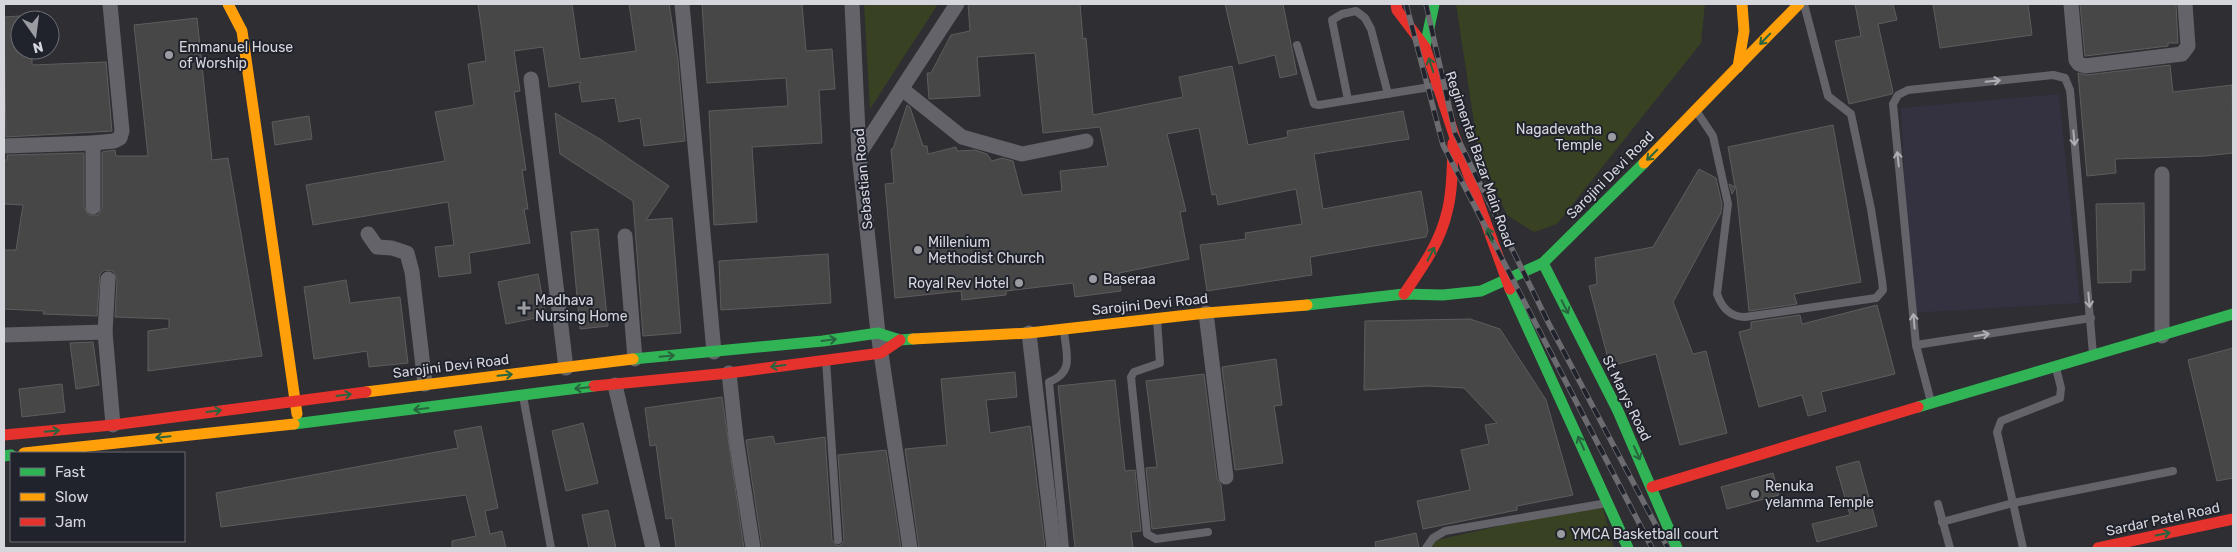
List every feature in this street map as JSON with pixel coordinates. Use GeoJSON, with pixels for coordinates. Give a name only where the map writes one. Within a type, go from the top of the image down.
{"type":"FeatureCollection","features":[{"type":"Feature","properties":{"kind":"main road"},"geometry":{"type":"LineString","coordinates":[[228,4],[242,31],[298,423]]}},
{"type":"Feature","properties":{"kind":"main road","name":"Regimental Bazar Main Road"},"geometry":{"type":"LineString","coordinates":[[1396,4],[1397,10],[1425,47],[1506,281]]}},
{"type":"Feature","properties":{"kind":"main road"},"geometry":{"type":"LineString","coordinates":[[1425,47],[1434,4]]}},
{"type":"Feature","properties":{"kind":"main road"},"geometry":{"type":"LineString","coordinates":[[1738,67],[1744,31],[1742,4]]}},
{"type":"Feature","properties":{"kind":"main road","name":"Sarojini Devi Road"},"geometry":{"type":"LineString","coordinates":[[4,435],[112,425],[425,384],[878,333],[900,340],[1029,333],[1156,318],[1324,304],[1404,294],[1442,295],[1481,291],[1543,263],[1696,111],[1799,4]]}},
{"type":"Feature","properties":{"kind":"main road"},"geometry":{"type":"LineString","coordinates":[[1404,294],[1428,259],[1442,231],[1450,199],[1454,135]]}},
{"type":"Feature","properties":{"kind":"main road","name":"St Marys Road"},"geometry":{"type":"LineString","coordinates":[[1543,263],[1618,411],[1677,548]]}},
{"type":"Feature","properties":{"kind":"main road"},"geometry":{"type":"LineString","coordinates":[[1506,281],[1628,548]]}},
{"type":"Feature","properties":{"kind":"main road"},"geometry":{"type":"LineString","coordinates":[[1652,487],[2233,314]]}},
{"type":"Feature","properties":{"kind":"main road"},"geometry":{"type":"LineString","coordinates":[[33,452],[729,373],[881,353],[900,340]]}},
{"type":"Feature","properties":{"kind":"main road","name":"Sardar Patel Road"},"geometry":{"type":"LineString","coordinates":[[2098,548],[2233,519]]}},
{"type":"Feature","properties":{"kind":"street"},"geometry":{"type":"LineString","coordinates":[[4,146],[94,143],[114,141],[120,138],[122,132],[110,4]]}},
{"type":"Feature","properties":{"kind":"street"},"geometry":{"type":"LineString","coordinates":[[682,4],[714,352]]}},
{"type":"Feature","properties":{"kind":"street","name":"Sebastian Road"},"geometry":{"type":"LineString","coordinates":[[852,4],[859,154],[878,333],[910,548]]}},
{"type":"Feature","properties":{"kind":"street"},"geometry":{"type":"LineString","coordinates":[[859,154],[957,4]]}},
{"type":"Feature","properties":{"kind":"street"},"geometry":{"type":"LineString","coordinates":[[2071,4],[2076,60],[2079,64],[2085,66],[2182,54],[2188,46],[2185,4]]}},
{"type":"Feature","properties":{"kind":"street"},"geometry":{"type":"LineString","coordinates":[[531,78],[566,368]]}},
{"type":"Feature","properties":{"kind":"street"},"geometry":{"type":"LineString","coordinates":[[902,88],[962,138],[1022,154],[1086,141]]}},
{"type":"Feature","properties":{"kind":"street"},"geometry":{"type":"LineString","coordinates":[[93,207],[94,143]]}},
{"type":"Feature","properties":{"kind":"street"},"geometry":{"type":"LineString","coordinates":[[2162,174],[2162,336]]}},
{"type":"Feature","properties":{"kind":"street"},"geometry":{"type":"LineString","coordinates":[[368,234],[377,247],[392,248],[407,253],[412,272],[425,384]]}},
{"type":"Feature","properties":{"kind":"street"},"geometry":{"type":"LineString","coordinates":[[625,236],[635,359]]}},
{"type":"Feature","properties":{"kind":"street"},"geometry":{"type":"LineString","coordinates":[[108,279],[105,332],[112,425]]}},
{"type":"Feature","properties":{"kind":"street"},"geometry":{"type":"LineString","coordinates":[[1206,313],[1226,477]]}},
{"type":"Feature","properties":{"kind":"street"},"geometry":{"type":"LineString","coordinates":[[4,335],[105,332]]}},
{"type":"Feature","properties":{"kind":"street"},"geometry":{"type":"LineString","coordinates":[[1029,333],[1054,548]]}},
{"type":"Feature","properties":{"kind":"street"},"geometry":{"type":"LineString","coordinates":[[729,373],[736,438],[753,548]]}},
{"type":"Feature","properties":{"kind":"street"},"geometry":{"type":"LineString","coordinates":[[615,385],[653,548]]}},
{"type":"Feature","properties":{"kind":"lane"},"geometry":{"type":"LineString","coordinates":[[1696,111],[1713,136],[1728,204],[1717,294],[1721,304],[1728,313],[1736,317],[1745,318],[1876,298],[1884,290],[1871,209],[1851,114],[1828,96],[1804,4]]}},
{"type":"Feature","properties":{"kind":"lane"},"geometry":{"type":"LineString","coordinates":[[1348,100],[1332,20],[1342,14],[1356,11],[1365,18],[1371,29],[1388,94]]}},
{"type":"Feature","properties":{"kind":"lane"},"geometry":{"type":"LineString","coordinates":[[1297,45],[1314,104],[1319,105],[1438,86]]}},
{"type":"Feature","properties":{"kind":"lane"},"geometry":{"type":"LineString","coordinates":[[1931,403],[1916,345],[1893,104],[1898,95],[1908,90],[2053,75],[2065,78],[2070,90],[2093,356]]}},
{"type":"Feature","properties":{"kind":"lane"},"geometry":{"type":"LineString","coordinates":[[1156,318],[1160,363],[1134,372],[1131,376],[1147,534],[1156,539],[1208,532]]}},
{"type":"Feature","properties":{"kind":"lane"},"geometry":{"type":"LineString","coordinates":[[1916,345],[2091,318]]}},
{"type":"Feature","properties":{"kind":"lane"},"geometry":{"type":"LineString","coordinates":[[1064,328],[1067,368],[1063,375],[1049,382],[1065,548]]}},
{"type":"Feature","properties":{"kind":"lane"},"geometry":{"type":"LineString","coordinates":[[826,360],[838,540]]}},
{"type":"Feature","properties":{"kind":"lane"},"geometry":{"type":"LineString","coordinates":[[2023,548],[1997,432],[1998,426],[2001,421],[2060,398],[2061,388],[2056,367]]}},
{"type":"Feature","properties":{"kind":"lane"},"geometry":{"type":"LineString","coordinates":[[523,396],[551,548]]}},
{"type":"Feature","properties":{"kind":"lane"},"geometry":{"type":"LineString","coordinates":[[1942,522],[2014,503],[2173,471]]}},
{"type":"Feature","properties":{"kind":"lane"},"geometry":{"type":"LineString","coordinates":[[1426,548],[1433,538],[1445,530],[1609,503]]}},
{"type":"Feature","properties":{"kind":"lane"},"geometry":{"type":"LineString","coordinates":[[1938,504],[1950,548]]}},
{"type":"Feature","properties":{"kind":"shaded area"},"geometry":{"type":"Polygon","coordinates":[[[2059,94],[2080,303],[1911,313],[1901,108],[2059,94]]]}},
{"type":"Feature","properties":{"kind":"green space"},"geometry":{"type":"Polygon","coordinates":[[[864,4],[938,4],[870,109],[864,4]]]}},
{"type":"Feature","properties":{"kind":"green space"},"geometry":{"type":"Polygon","coordinates":[[[1456,4],[1705,4],[1701,43],[1557,224],[1534,232],[1507,215],[1479,155],[1456,4]]]}},
{"type":"Feature","properties":{"kind":"green space"},"geometry":{"type":"Polygon","coordinates":[[[1602,505],[1614,548],[1430,548],[1428,542],[1579,508],[1602,505]]]}},
{"type":"Feature","properties":{"kind":"building"},"geometry":{"type":"Polygon","coordinates":[[[478,4],[572,4],[580,59],[636,51],[629,4],[669,4],[678,60],[685,141],[644,146],[640,118],[619,122],[615,98],[582,102],[579,86],[581,82],[549,87],[543,47],[514,51],[520,91],[514,92],[526,170],[522,170],[528,209],[524,209],[530,243],[469,253],[471,273],[439,277],[435,247],[454,245],[448,202],[313,225],[306,185],[445,161],[435,112],[474,105],[468,64],[486,61],[478,4]]]}},
{"type":"Feature","properties":{"kind":"building"},"geometry":{"type":"Polygon","coordinates":[[[702,4],[802,4],[806,51],[832,49],[835,89],[819,90],[822,143],[752,147],[757,222],[714,225],[709,111],[788,106],[786,78],[707,83],[702,4]]]}},
{"type":"Feature","properties":{"kind":"building"},"geometry":{"type":"Polygon","coordinates":[[[968,4],[1080,4],[1083,39],[1086,38],[1093,115],[1183,97],[1179,77],[1232,66],[1248,145],[1288,137],[1287,131],[1403,111],[1409,139],[1314,154],[1323,209],[1421,191],[1428,231],[1426,237],[1310,257],[1312,275],[1207,291],[1200,245],[1246,239],[1245,233],[1302,224],[1296,189],[1218,205],[1216,194],[1212,195],[1199,128],[1167,134],[1186,211],[1180,212],[1189,259],[1119,273],[1121,291],[1075,297],[1073,283],[1006,291],[1006,295],[962,300],[961,291],[895,298],[885,184],[894,183],[891,149],[893,149],[907,105],[910,107],[923,146],[927,146],[928,154],[956,147],[957,151],[975,150],[987,154],[992,161],[1002,158],[1013,161],[1022,195],[1062,191],[1060,171],[1108,166],[1100,127],[1043,133],[1035,53],[977,57],[980,96],[929,99],[927,73],[931,73],[951,35],[970,31],[968,4]]]}},
{"type":"Feature","properties":{"kind":"building"},"geometry":{"type":"Polygon","coordinates":[[[1225,4],[1283,4],[1297,74],[1280,78],[1275,55],[1239,64],[1225,4]]]}},
{"type":"Feature","properties":{"kind":"building"},"geometry":{"type":"Polygon","coordinates":[[[1855,4],[1893,4],[1897,20],[1878,24],[1893,92],[1892,94],[1849,104],[1835,41],[1861,36],[1855,4]]]}},
{"type":"Feature","properties":{"kind":"building"},"geometry":{"type":"Polygon","coordinates":[[[1933,4],[2028,4],[2032,35],[1940,48],[1933,4]]]}},
{"type":"Feature","properties":{"kind":"building"},"geometry":{"type":"Polygon","coordinates":[[[2080,4],[2176,4],[2178,43],[2168,43],[2168,46],[2085,56],[2080,4]]]}},
{"type":"Feature","properties":{"kind":"building"},"geometry":{"type":"Polygon","coordinates":[[[4,17],[10,17],[10,60],[32,60],[32,65],[106,62],[112,131],[6,137],[4,17]]]}},
{"type":"Feature","properties":{"kind":"building"},"geometry":{"type":"Polygon","coordinates":[[[197,18],[212,160],[228,158],[262,356],[148,371],[148,331],[169,328],[169,319],[115,317],[117,280],[113,271],[104,270],[100,274],[97,316],[43,314],[44,311],[4,309],[4,250],[16,250],[23,205],[4,204],[4,160],[7,160],[7,155],[84,153],[84,207],[89,215],[98,215],[102,207],[102,152],[115,150],[116,156],[148,156],[134,25],[197,18]]]}},
{"type":"Feature","properties":{"kind":"building"},"geometry":{"type":"Polygon","coordinates":[[[2170,65],[2173,92],[2232,85],[2233,153],[2205,156],[2115,159],[2116,173],[2087,176],[2078,73],[2086,75],[2170,65]]]}},
{"type":"Feature","properties":{"kind":"building"},"geometry":{"type":"Polygon","coordinates":[[[555,113],[600,139],[669,186],[646,220],[672,218],[681,333],[643,336],[633,201],[560,154],[555,113]]]}},
{"type":"Feature","properties":{"kind":"building"},"geometry":{"type":"Polygon","coordinates":[[[309,116],[312,139],[275,145],[272,122],[309,116]]]}},
{"type":"Feature","properties":{"kind":"building"},"geometry":{"type":"Polygon","coordinates":[[[1833,125],[1861,282],[1794,294],[1797,304],[1749,311],[1736,187],[1732,194],[1729,184],[1735,187],[1728,147],[1833,125]]]}},
{"type":"Feature","properties":{"kind":"building"},"geometry":{"type":"Polygon","coordinates":[[[1699,169],[1716,178],[1722,204],[1721,213],[1673,302],[1693,354],[1706,351],[1727,433],[1680,445],[1656,354],[1610,366],[1589,286],[1597,284],[1595,258],[1653,247],[1699,169]]]}},
{"type":"Feature","properties":{"kind":"building"},"geometry":{"type":"Polygon","coordinates":[[[2144,203],[2145,270],[2131,270],[2131,282],[2098,283],[2096,204],[2144,203]]]}},
{"type":"Feature","properties":{"kind":"building"},"geometry":{"type":"Polygon","coordinates":[[[598,229],[608,326],[580,329],[571,232],[598,229]]]}},
{"type":"Feature","properties":{"kind":"building"},"geometry":{"type":"Polygon","coordinates":[[[828,254],[831,303],[721,310],[719,261],[828,254]]]}},
{"type":"Feature","properties":{"kind":"building"},"geometry":{"type":"Polygon","coordinates":[[[538,274],[546,316],[506,324],[498,282],[538,274]]]}},
{"type":"Feature","properties":{"kind":"building"},"geometry":{"type":"Polygon","coordinates":[[[346,280],[350,303],[400,297],[408,363],[369,367],[367,351],[314,359],[304,287],[346,280]]]}},
{"type":"Feature","properties":{"kind":"building"},"geometry":{"type":"Polygon","coordinates":[[[1877,305],[1895,374],[1821,392],[1826,411],[1808,416],[1802,395],[1759,407],[1739,332],[1751,329],[1751,322],[1800,315],[1802,324],[1877,305]]]}},
{"type":"Feature","properties":{"kind":"building"},"geometry":{"type":"Polygon","coordinates":[[[1470,319],[1500,329],[1546,400],[1573,495],[1517,506],[1517,510],[1423,529],[1417,501],[1470,490],[1461,450],[1489,444],[1485,425],[1497,423],[1464,388],[1428,386],[1364,390],[1365,321],[1470,319]]]}},
{"type":"Feature","properties":{"kind":"building"},"geometry":{"type":"Polygon","coordinates":[[[93,342],[99,385],[76,389],[70,343],[93,342]]]}},
{"type":"Feature","properties":{"kind":"building"},"geometry":{"type":"Polygon","coordinates":[[[2233,348],[2233,478],[2217,481],[2188,360],[2233,348]]]}},
{"type":"Feature","properties":{"kind":"building"},"geometry":{"type":"Polygon","coordinates":[[[1276,359],[1282,405],[1274,406],[1283,463],[1235,470],[1222,367],[1276,359]]]}},
{"type":"Feature","properties":{"kind":"building"},"geometry":{"type":"Polygon","coordinates":[[[1015,372],[1017,397],[986,400],[990,433],[1030,426],[1045,548],[919,548],[905,449],[947,445],[941,379],[1015,372]]]}},
{"type":"Feature","properties":{"kind":"building"},"geometry":{"type":"Polygon","coordinates":[[[1204,374],[1217,478],[1221,485],[1225,520],[1152,529],[1146,468],[1157,467],[1146,381],[1204,374]]]}},
{"type":"Feature","properties":{"kind":"building"},"geometry":{"type":"Polygon","coordinates":[[[1115,380],[1125,471],[1135,470],[1141,531],[1131,532],[1133,548],[1075,548],[1058,386],[1115,380]]]}},
{"type":"Feature","properties":{"kind":"building"},"geometry":{"type":"Polygon","coordinates":[[[62,384],[65,412],[22,417],[19,389],[62,384]]]}},
{"type":"Feature","properties":{"kind":"building"},"geometry":{"type":"Polygon","coordinates":[[[722,397],[744,548],[676,548],[672,518],[666,519],[656,445],[650,446],[645,408],[722,397]]]}},
{"type":"Feature","properties":{"kind":"building"},"geometry":{"type":"Polygon","coordinates":[[[583,423],[598,483],[566,491],[552,431],[583,423]]]}},
{"type":"Feature","properties":{"kind":"building"},"geometry":{"type":"Polygon","coordinates":[[[481,426],[498,508],[485,511],[490,534],[502,531],[506,548],[452,548],[452,541],[476,536],[466,495],[221,527],[216,493],[458,448],[454,431],[481,426]]]}},
{"type":"Feature","properties":{"kind":"building"},"geometry":{"type":"Polygon","coordinates":[[[773,436],[775,444],[825,437],[832,540],[838,546],[844,540],[838,455],[886,450],[901,548],[762,548],[746,440],[773,436]]]}},
{"type":"Feature","properties":{"kind":"building"},"geometry":{"type":"Polygon","coordinates":[[[1859,461],[1877,526],[1817,542],[1812,524],[1850,515],[1836,467],[1859,461]]]}},
{"type":"Feature","properties":{"kind":"building"},"geometry":{"type":"Polygon","coordinates":[[[1773,473],[1779,495],[1727,509],[1721,487],[1773,473]]]}},
{"type":"Feature","properties":{"kind":"building"},"geometry":{"type":"Polygon","coordinates":[[[608,510],[616,548],[589,548],[582,515],[608,510]]]}},
{"type":"Feature","properties":{"kind":"building"},"geometry":{"type":"Polygon","coordinates":[[[1416,533],[1419,548],[1376,548],[1375,542],[1416,533]]]}},
{"type":"Feature","properties":{"kind":"railway"},"geometry":{"type":"LineString","coordinates":[[1406,4],[1443,145],[1652,548]]}},
{"type":"Feature","properties":{"kind":"railway"},"geometry":{"type":"LineString","coordinates":[[1426,4],[1455,133],[1549,324],[1668,548]]}},
{"type":"Feature","properties":{"kind":"traffic: fast"},"geometry":{"type":"LineString","coordinates":[[1425,47],[1434,4]]}},
{"type":"Feature","properties":{"kind":"traffic: fast"},"geometry":{"type":"LineString","coordinates":[[1307,305],[1404,294],[1443,295],[1481,291],[1543,263],[1644,163]]}},
{"type":"Feature","properties":{"kind":"traffic: fast"},"geometry":{"type":"LineString","coordinates":[[1543,263],[1618,411],[1677,548]]}},
{"type":"Feature","properties":{"kind":"traffic: fast"},"geometry":{"type":"LineString","coordinates":[[1510,289],[1628,548]]}},
{"type":"Feature","properties":{"kind":"traffic: fast"},"geometry":{"type":"LineString","coordinates":[[1918,407],[2233,314]]}},
{"type":"Feature","properties":{"kind":"traffic: fast"},"geometry":{"type":"LineString","coordinates":[[633,359],[823,341],[878,333],[900,340],[913,339]]}},
{"type":"Feature","properties":{"kind":"traffic: fast"},"geometry":{"type":"LineString","coordinates":[[294,424],[594,386]]}},
{"type":"Feature","properties":{"kind":"traffic: fast"},"geometry":{"type":"LineString","coordinates":[[4,456],[10,455]]}},
{"type":"Feature","properties":{"kind":"traffic: slow"},"geometry":{"type":"LineString","coordinates":[[228,4],[242,31],[297,414]]}},
{"type":"Feature","properties":{"kind":"traffic: slow"},"geometry":{"type":"LineString","coordinates":[[1738,67],[1744,31],[1742,4]]}},
{"type":"Feature","properties":{"kind":"traffic: slow"},"geometry":{"type":"LineString","coordinates":[[1644,163],[1799,4]]}},
{"type":"Feature","properties":{"kind":"traffic: slow"},"geometry":{"type":"LineString","coordinates":[[913,339],[1029,333],[1206,313],[1307,305]]}},
{"type":"Feature","properties":{"kind":"traffic: slow"},"geometry":{"type":"LineString","coordinates":[[366,392],[633,359]]}},
{"type":"Feature","properties":{"kind":"traffic: slow"},"geometry":{"type":"LineString","coordinates":[[33,452],[294,424]]}},
{"type":"Feature","properties":{"kind":"traffic: jam"},"geometry":{"type":"LineString","coordinates":[[1396,4],[1397,10],[1425,47],[1454,135],[1510,289]]}},
{"type":"Feature","properties":{"kind":"traffic: jam"},"geometry":{"type":"LineString","coordinates":[[1404,294],[1429,255],[1444,223],[1449,204],[1452,178],[1453,143]]}},
{"type":"Feature","properties":{"kind":"traffic: jam"},"geometry":{"type":"LineString","coordinates":[[594,386],[729,373],[881,353],[900,340]]}},
{"type":"Feature","properties":{"kind":"traffic: jam"},"geometry":{"type":"LineString","coordinates":[[4,435],[113,425],[366,392]]}},
{"type":"Feature","properties":{"kind":"traffic: jam"},"geometry":{"type":"LineString","coordinates":[[1652,487],[1918,407]]}},
{"type":"Feature","properties":{"kind":"traffic: jam"},"geometry":{"type":"LineString","coordinates":[[2098,548],[2233,519]]}},
{"type":"Feature","properties":{"kind":"place","name":"Emmanuel House of Worship"},"geometry":{"type":"Point","coordinates":[169,55]}},
{"type":"Feature","properties":{"kind":"place","name":"Nagadevatha Temple"},"geometry":{"type":"Point","coordinates":[1612,137]}},
{"type":"Feature","properties":{"kind":"place","name":"Millenium Methodist Church"},"geometry":{"type":"Point","coordinates":[918,250]}},
{"type":"Feature","properties":{"kind":"place","name":"Baseraa"},"geometry":{"type":"Point","coordinates":[1093,279]}},
{"type":"Feature","properties":{"kind":"place","name":"Royal Rev Hotel"},"geometry":{"type":"Point","coordinates":[1019,283]}},
{"type":"Feature","properties":{"kind":"place","name":"Madhava Nursing Home"},"geometry":{"type":"Point","coordinates":[524,308]}},
{"type":"Feature","properties":{"kind":"place","name":"Renuka yelamma Temple"},"geometry":{"type":"Point","coordinates":[1755,494]}},
{"type":"Feature","properties":{"kind":"place","name":"YMCA Basketball court"},"geometry":{"type":"Point","coordinates":[1561,534]}}]}
